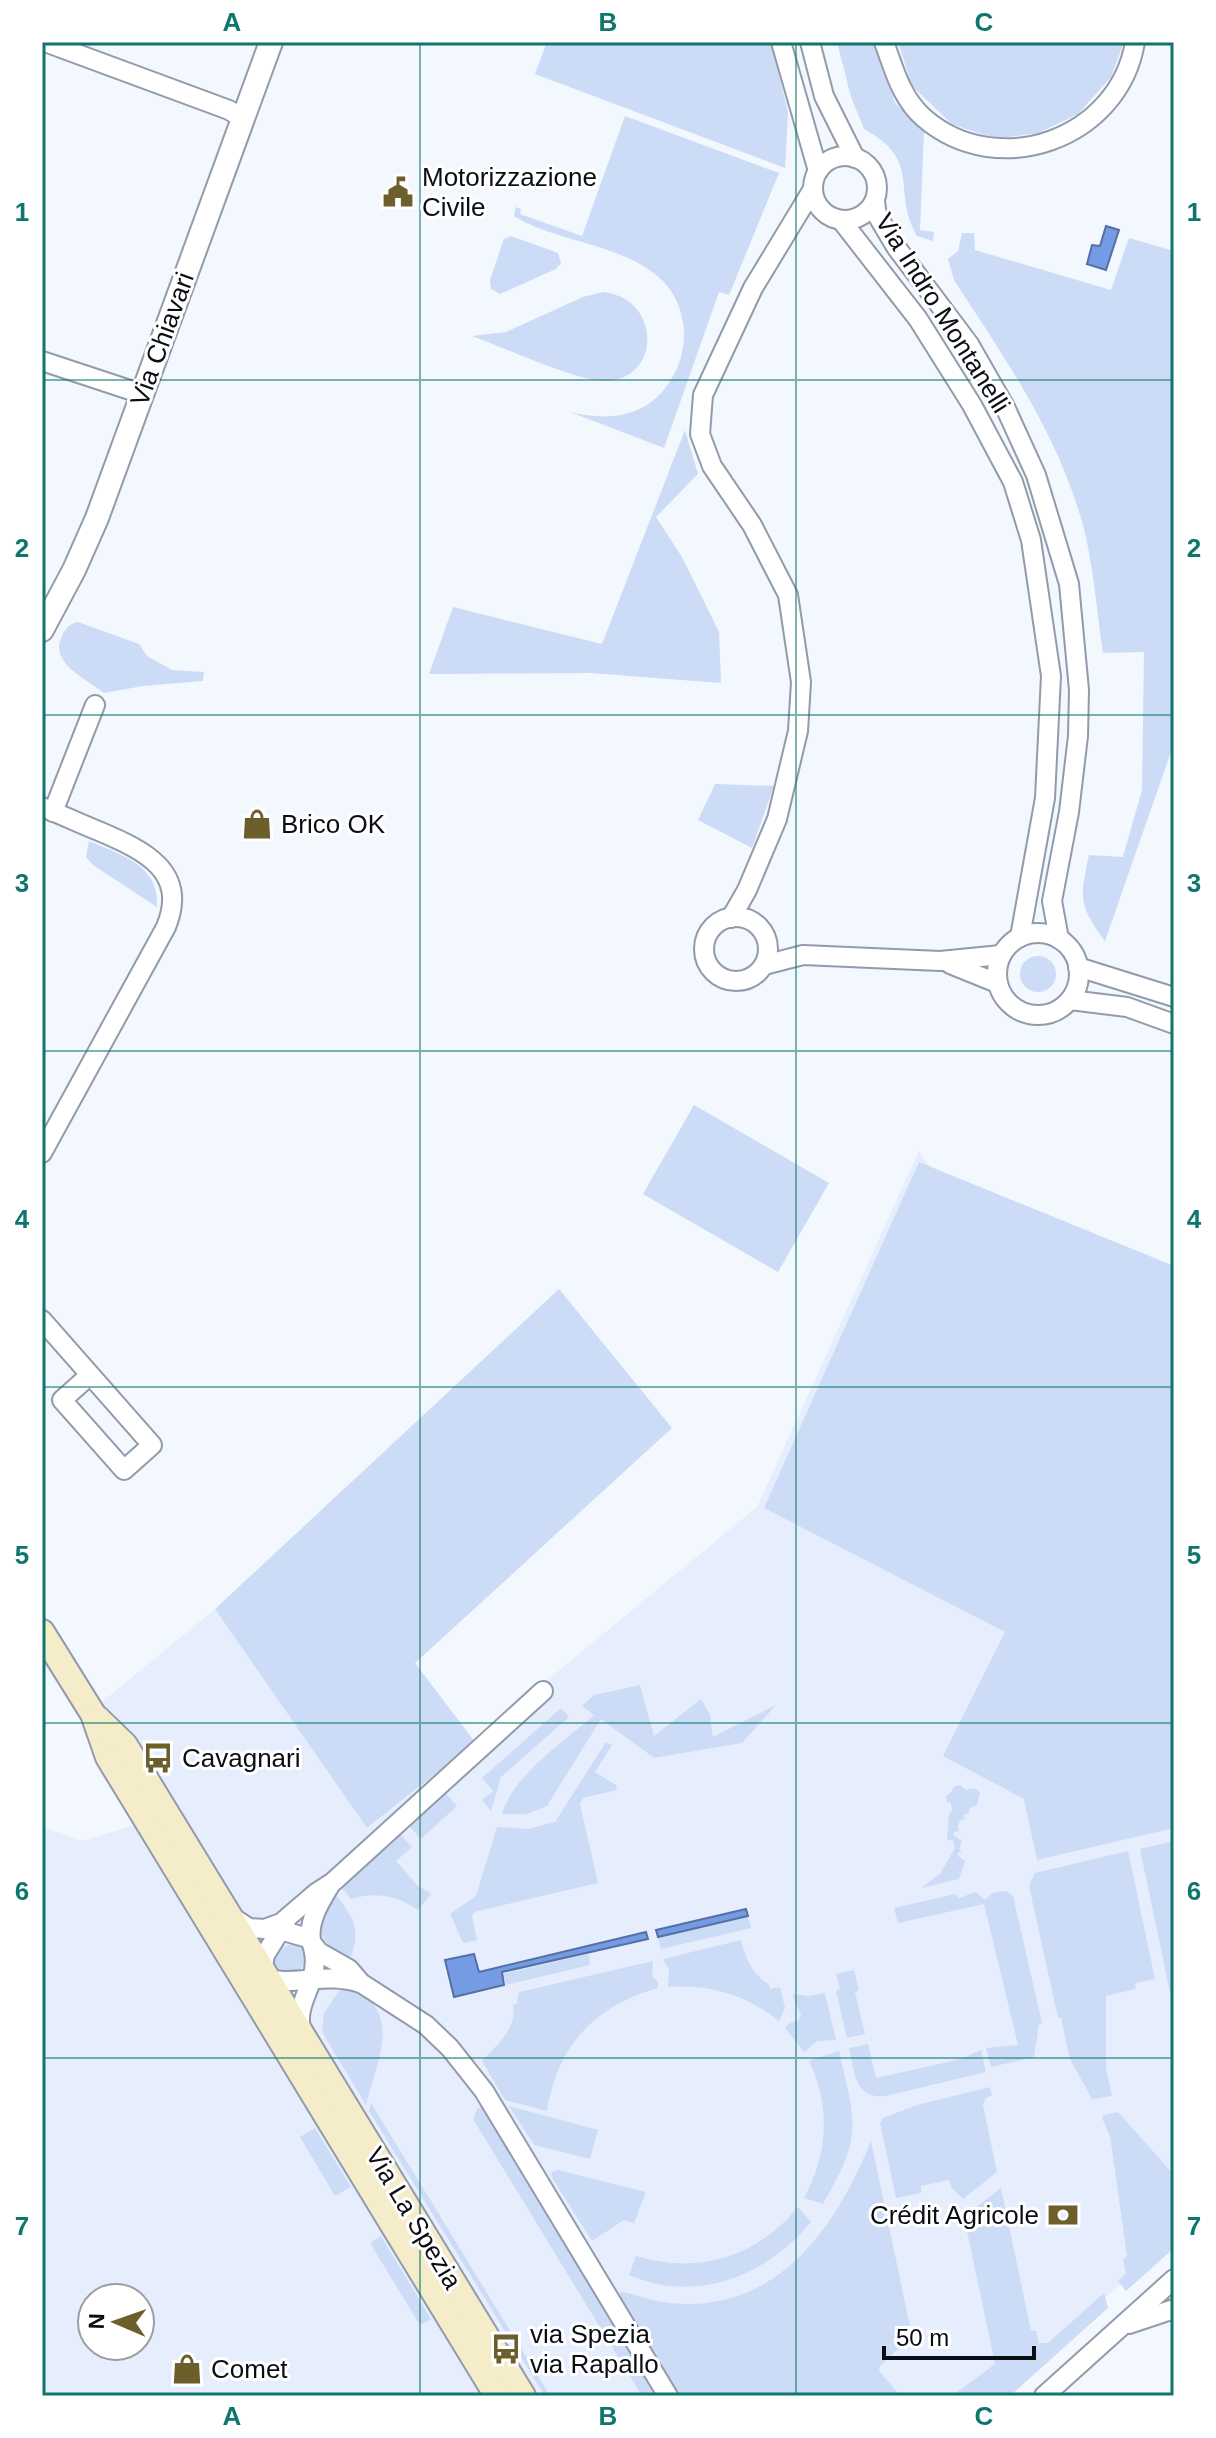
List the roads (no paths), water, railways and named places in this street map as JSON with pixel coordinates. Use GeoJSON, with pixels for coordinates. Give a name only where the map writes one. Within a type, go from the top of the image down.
{"type":"FeatureCollection","features":[{"type":"Feature","properties":{"kind":"main road","name":"Via La Spezia"},"geometry":{"type":"LineString","coordinates":[[42,1632],[93,1714],[108,1757],[218,1917],[299,2050],[475,2345],[497,2396]]}},
{"type":"Feature","properties":{"kind":"main road","name":"Via La Spezia"},"geometry":{"type":"LineString","coordinates":[[218,1917],[264,1976],[299,2050],[383,2209],[475,2345],[523,2396]]}},
{"type":"Feature","properties":{"kind":"street"},"geometry":{"type":"LineString","coordinates":[[45,42],[229,110],[242,118]]}},
{"type":"Feature","properties":{"kind":"street","name":"Via Chiavari"},"geometry":{"type":"LineString","coordinates":[[42,630],[90,535],[271,42]]}},
{"type":"Feature","properties":{"kind":"street"},"geometry":{"type":"LineString","coordinates":[[781,42],[816,180],[819,206],[825,213],[841,220],[861,217],[875,202],[877,181],[873,171],[855,158],[824,96],[810,42]]}},
{"type":"Feature","properties":{"kind":"street"},"geometry":{"type":"LineString","coordinates":[[884,42],[903,93],[924,118],[955,138],[995,149],[1039,145],[1079,129],[1101,112],[1117,91],[1135,42]]}},
{"type":"Feature","properties":{"kind":"street"},"geometry":{"type":"LineString","coordinates":[[731,918],[747,890],[777,819],[798,731],[801,682],[788,595],[752,525],[712,466],[700,434],[703,395],[753,288],[816,180],[834,158],[855,158]]}},
{"type":"Feature","properties":{"kind":"street","name":"Via Indro Montanelli"},"geometry":{"type":"LineString","coordinates":[[875,202],[877,215],[896,247],[969,344],[1005,407],[1036,475],[1069,584],[1079,690],[1078,736],[1069,812],[1052,901],[1059,939]]}},
{"type":"Feature","properties":{"kind":"street","name":"Via Indro Montanelli"},"geometry":{"type":"LineString","coordinates":[[841,220],[918,319],[972,405],[1013,482],[1031,540],[1051,676],[1045,798],[1020,937]]}},
{"type":"Feature","properties":{"kind":"street"},"geometry":{"type":"LineString","coordinates":[[42,361],[142,394]]}},
{"type":"Feature","properties":{"kind":"street"},"geometry":{"type":"LineString","coordinates":[[42,1153],[166,927],[172,907],[168,880],[147,853],[48,810],[95,705]]}},
{"type":"Feature","properties":{"kind":"street"},"geometry":{"type":"LineString","coordinates":[[764,965],[768,949],[756,925],[748,920],[731,918],[714,926],[705,942],[704,952],[712,970],[728,980],[748,979],[764,965],[800,955],[940,961],[1001,955]]}},
{"type":"Feature","properties":{"kind":"street"},"geometry":{"type":"LineString","coordinates":[[1033,933],[1059,939],[1068,946],[1078,967],[1079,979],[1070,1000],[1048,1014],[1035,1015],[1011,1006],[997,983],[996,973],[1001,955],[1020,937],[1033,933]]}},
{"type":"Feature","properties":{"kind":"street"},"geometry":{"type":"LineString","coordinates":[[766,940],[800,955]]}},
{"type":"Feature","properties":{"kind":"street"},"geometry":{"type":"LineString","coordinates":[[940,961],[997,983]]}},
{"type":"Feature","properties":{"kind":"street"},"geometry":{"type":"LineString","coordinates":[[1078,967],[1174,997]]}},
{"type":"Feature","properties":{"kind":"street"},"geometry":{"type":"LineString","coordinates":[[1070,1000],[1127,1007],[1174,1024]]}},
{"type":"Feature","properties":{"kind":"street"},"geometry":{"type":"LineString","coordinates":[[42,1320],[152,1445],[124,1470],[62,1400],[90,1375]]}},
{"type":"Feature","properties":{"kind":"street"},"geometry":{"type":"LineString","coordinates":[[348,1977],[305,1984],[264,1976],[271,1934],[316,1893],[333,1882],[543,1691]]}},
{"type":"Feature","properties":{"kind":"street","name":"Via La Spezia"},"geometry":{"type":"LineString","coordinates":[[299,2050],[299,2015],[314,1917],[333,1882]]}},
{"type":"Feature","properties":{"kind":"street"},"geometry":{"type":"LineString","coordinates":[[218,1917],[310,1946],[348,1977],[426,2025],[450,2048],[477,2081],[668,2396]]}},
{"type":"Feature","properties":{"kind":"street"},"geometry":{"type":"LineString","coordinates":[[1052,2394],[1174,2279]]}},
{"type":"Feature","properties":{"kind":"street"},"geometry":{"type":"LineString","coordinates":[[1122,2326],[1174,2309]]}},
{"type":"Feature","properties":{"kind":"water"},"geometry":{"type":"Polygon","coordinates":[[[1106,226],[1119,230],[1106,270],[1087,264],[1092,245],[1100,246],[1106,226]]]}},
{"type":"Feature","properties":{"kind":"water"},"geometry":{"type":"Polygon","coordinates":[[[746,1909],[748,1916],[658,1937],[656,1930],[746,1909]]]}},
{"type":"Feature","properties":{"kind":"water"},"geometry":{"type":"Polygon","coordinates":[[[646,1932],[648,1939],[502,1972],[504,1985],[454,1997],[445,1960],[474,1954],[479,1972],[646,1932]]]}},
{"type":"Feature","properties":{"kind":"place","name":"Motorizzazione Civile"},"geometry":{"type":"Point","coordinates":[398,192]}},
{"type":"Feature","properties":{"kind":"place","name":"Brico OK"},"geometry":{"type":"Point","coordinates":[257,824]}},
{"type":"Feature","properties":{"kind":"place","name":"Cavagnari"},"geometry":{"type":"Point","coordinates":[158,1758]}},
{"type":"Feature","properties":{"kind":"place","name":"Crédit Agricole"},"geometry":{"type":"Point","coordinates":[1063,2215]}},
{"type":"Feature","properties":{"kind":"place","name":"via Spezia via Rapallo"},"geometry":{"type":"Point","coordinates":[506,2349]}},
{"type":"Feature","properties":{"kind":"place","name":"Comet"},"geometry":{"type":"Point","coordinates":[187,2369]}}]}
